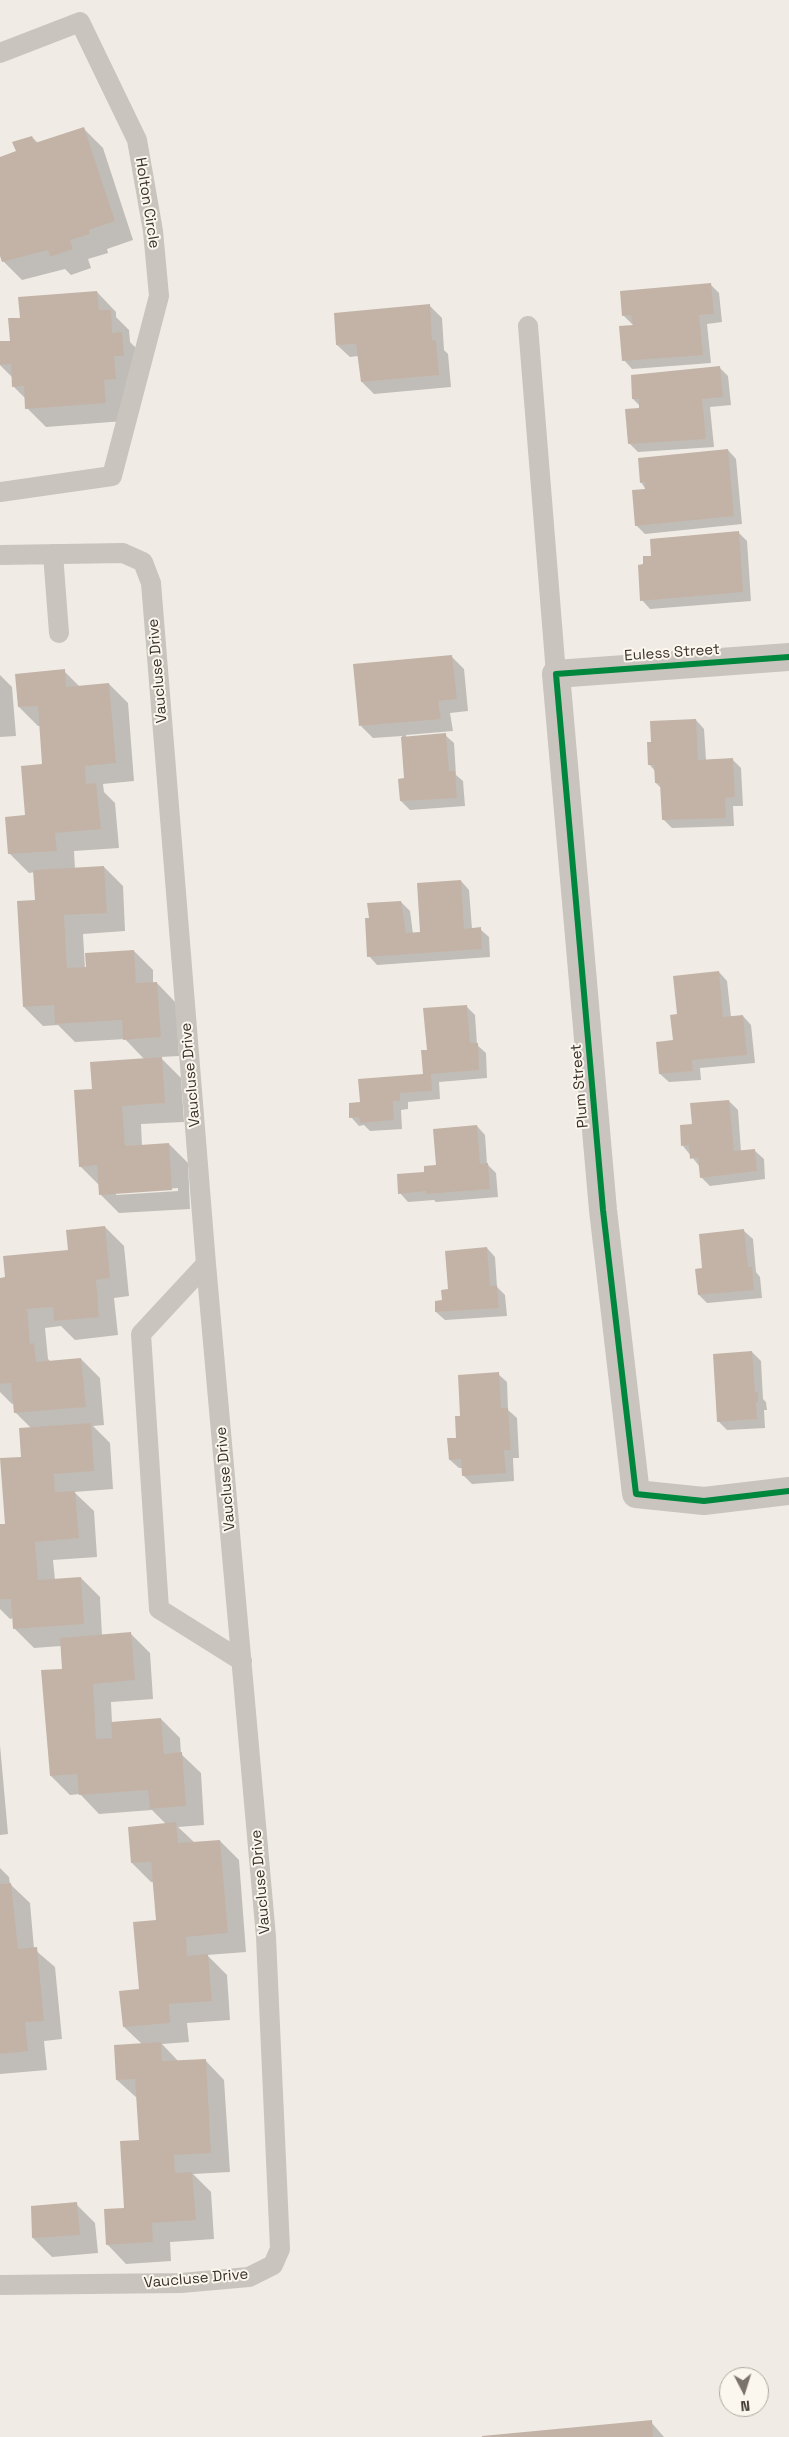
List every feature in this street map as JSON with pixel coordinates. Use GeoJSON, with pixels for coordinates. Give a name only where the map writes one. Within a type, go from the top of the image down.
{"type":"FeatureCollection","features":[{"type":"Feature","properties":{"kind":"street","name":"Euless Street"},"geometry":{"type":"LineString","coordinates":[[556,674],[789,657]]}},
{"type":"Feature","properties":{"kind":"street","name":"Plum Street"},"geometry":{"type":"LineString","coordinates":[[556,674],[603,1210],[636,1494],[704,1501],[789,1491]]}},
{"type":"Feature","properties":{"kind":"lane","name":"Holton Circle"},"geometry":{"type":"LineString","coordinates":[[0,53],[80,22],[137,140],[153,231],[158,296],[112,476],[0,492]]}},
{"type":"Feature","properties":{"kind":"lane"},"geometry":{"type":"LineString","coordinates":[[528,326],[556,674]]}},
{"type":"Feature","properties":{"kind":"lane","name":"Vaucluse Drive"},"geometry":{"type":"LineString","coordinates":[[0,555],[123,553],[144,562],[151,583],[206,1264],[266,1937],[280,2249],[273,2266],[249,2277],[181,2283],[0,2284]]}},
{"type":"Feature","properties":{"kind":"lane"},"geometry":{"type":"LineString","coordinates":[[53,554],[59,633]]}},
{"type":"Feature","properties":{"kind":"lane"},"geometry":{"type":"LineString","coordinates":[[206,1264],[141,1334],[159,1609],[242,1661]]}},
{"type":"Feature","properties":{"kind":"building"},"geometry":{"type":"Polygon","coordinates":[[[84,127],[115,221],[89,230],[90,234],[70,240],[73,249],[50,257],[48,250],[2,262],[0,256],[0,157],[16,151],[12,142],[32,136],[35,143],[84,127]]]}},
{"type":"Feature","properties":{"kind":"building"},"geometry":{"type":"Polygon","coordinates":[[[711,283],[714,314],[699,315],[703,355],[622,361],[619,326],[633,325],[631,315],[622,316],[620,291],[711,283]]]}},
{"type":"Feature","properties":{"kind":"building"},"geometry":{"type":"Polygon","coordinates":[[[97,291],[99,310],[111,310],[112,333],[122,332],[124,356],[114,356],[116,379],[104,380],[106,403],[25,409],[24,386],[12,387],[11,364],[0,365],[0,341],[10,341],[8,318],[20,318],[18,297],[97,291]]]}},
{"type":"Feature","properties":{"kind":"building"},"geometry":{"type":"Polygon","coordinates":[[[430,304],[432,340],[436,341],[439,375],[361,382],[356,344],[336,345],[334,313],[430,304]]]}},
{"type":"Feature","properties":{"kind":"building"},"geometry":{"type":"Polygon","coordinates":[[[720,366],[723,397],[702,399],[706,439],[628,444],[625,409],[639,408],[639,399],[632,399],[631,375],[720,366]]]}},
{"type":"Feature","properties":{"kind":"building"},"geometry":{"type":"Polygon","coordinates":[[[728,449],[734,516],[635,526],[632,490],[645,489],[645,482],[640,483],[638,458],[728,449]]]}},
{"type":"Feature","properties":{"kind":"building"},"geometry":{"type":"Polygon","coordinates":[[[739,531],[743,592],[640,601],[638,565],[643,564],[643,556],[651,556],[650,539],[739,531]]]}},
{"type":"Feature","properties":{"kind":"building"},"geometry":{"type":"Polygon","coordinates":[[[452,655],[457,699],[438,701],[441,719],[359,726],[353,664],[452,655]]]}},
{"type":"Feature","properties":{"kind":"building"},"geometry":{"type":"Polygon","coordinates":[[[65,669],[66,687],[109,683],[116,763],[85,766],[86,784],[96,783],[101,829],[55,833],[57,851],[8,854],[5,817],[25,815],[21,766],[42,764],[38,706],[18,707],[15,674],[65,669]]]}},
{"type":"Feature","properties":{"kind":"building"},"geometry":{"type":"Polygon","coordinates":[[[696,719],[698,760],[733,758],[735,797],[725,798],[726,818],[662,820],[660,783],[655,783],[654,765],[648,765],[647,742],[651,742],[650,721],[696,719]]]}},
{"type":"Feature","properties":{"kind":"building"},"geometry":{"type":"Polygon","coordinates":[[[446,733],[449,771],[455,771],[457,798],[400,801],[398,779],[404,778],[401,737],[446,733]]]}},
{"type":"Feature","properties":{"kind":"building"},"geometry":{"type":"Polygon","coordinates":[[[104,866],[107,913],[64,915],[67,968],[86,967],[85,953],[134,950],[136,983],[157,982],[161,1037],[123,1040],[122,1020],[55,1024],[54,1005],[23,1007],[17,901],[35,900],[33,870],[104,866]]]}},
{"type":"Feature","properties":{"kind":"building"},"geometry":{"type":"Polygon","coordinates":[[[461,880],[464,929],[481,927],[482,949],[367,957],[365,918],[369,918],[367,903],[401,901],[406,933],[420,932],[417,883],[461,880]]]}},
{"type":"Feature","properties":{"kind":"building"},"geometry":{"type":"Polygon","coordinates":[[[719,971],[723,1017],[743,1015],[747,1055],[692,1060],[693,1071],[659,1074],[656,1042],[673,1040],[670,1015],[677,1014],[673,976],[719,971]]]}},
{"type":"Feature","properties":{"kind":"building"},"geometry":{"type":"Polygon","coordinates":[[[467,1005],[470,1043],[478,1043],[479,1070],[431,1074],[432,1091],[400,1093],[400,1101],[393,1101],[394,1120],[360,1123],[359,1117],[349,1118],[349,1103],[360,1102],[358,1079],[423,1074],[421,1050],[427,1050],[423,1008],[467,1005]]]}},
{"type":"Feature","properties":{"kind":"building"},"geometry":{"type":"Polygon","coordinates":[[[162,1057],[165,1103],[122,1106],[125,1146],[169,1143],[172,1190],[99,1195],[97,1165],[79,1167],[74,1090],[92,1089],[90,1062],[162,1057]]]}},
{"type":"Feature","properties":{"kind":"building"},"geometry":{"type":"Polygon","coordinates":[[[729,1100],[734,1151],[755,1149],[757,1171],[700,1178],[698,1157],[690,1159],[689,1145],[681,1146],[680,1125],[692,1124],[690,1103],[729,1100]]]}},
{"type":"Feature","properties":{"kind":"building"},"geometry":{"type":"Polygon","coordinates":[[[477,1125],[480,1164],[488,1163],[490,1189],[426,1194],[426,1191],[398,1194],[397,1174],[424,1172],[424,1166],[436,1165],[433,1129],[477,1125]]]}},
{"type":"Feature","properties":{"kind":"building"},"geometry":{"type":"Polygon","coordinates":[[[105,1226],[110,1278],[96,1280],[99,1317],[54,1321],[53,1307],[27,1309],[30,1344],[34,1343],[36,1362],[81,1358],[86,1407],[14,1413],[11,1383],[0,1384],[0,1278],[5,1277],[3,1256],[68,1250],[66,1230],[105,1226]]]}},
{"type":"Feature","properties":{"kind":"building"},"geometry":{"type":"Polygon","coordinates":[[[744,1229],[748,1267],[752,1267],[754,1290],[698,1295],[695,1269],[702,1268],[699,1234],[744,1229]]]}},
{"type":"Feature","properties":{"kind":"building"},"geometry":{"type":"Polygon","coordinates":[[[487,1247],[490,1286],[497,1285],[499,1308],[435,1312],[435,1301],[442,1300],[441,1290],[448,1289],[445,1251],[487,1247]]]}},
{"type":"Feature","properties":{"kind":"building"},"geometry":{"type":"Polygon","coordinates":[[[752,1351],[755,1392],[758,1392],[758,1402],[756,1402],[757,1419],[717,1422],[713,1354],[752,1351]]]}},
{"type":"Feature","properties":{"kind":"building"},"geometry":{"type":"Polygon","coordinates":[[[499,1372],[501,1408],[508,1408],[511,1450],[504,1450],[506,1473],[462,1476],[461,1459],[449,1460],[447,1438],[456,1438],[455,1416],[460,1416],[458,1375],[499,1372]]]}},
{"type":"Feature","properties":{"kind":"building"},"geometry":{"type":"Polygon","coordinates":[[[91,1423],[94,1471],[54,1474],[55,1492],[75,1491],[79,1538],[35,1542],[38,1580],[81,1577],[84,1624],[13,1629],[11,1599],[0,1599],[0,1524],[5,1524],[0,1458],[21,1457],[19,1428],[91,1423]]]}},
{"type":"Feature","properties":{"kind":"building"},"geometry":{"type":"Polygon","coordinates":[[[131,1632],[135,1680],[93,1684],[96,1739],[112,1738],[111,1722],[161,1718],[164,1754],[182,1752],[186,1806],[150,1809],[148,1790],[79,1795],[77,1774],[50,1776],[41,1670],[62,1669],[60,1638],[131,1632]]]}},
{"type":"Feature","properties":{"kind":"building"},"geometry":{"type":"Polygon","coordinates":[[[176,1822],[178,1843],[220,1840],[228,1933],[186,1937],[187,1956],[208,1954],[212,2001],[169,2004],[170,2023],[123,2027],[119,1991],[139,1989],[133,1922],[156,1920],[151,1862],[131,1863],[128,1827],[176,1822]]]}},
{"type":"Feature","properties":{"kind":"building"},"geometry":{"type":"Polygon","coordinates":[[[11,1883],[18,1949],[37,1947],[44,2021],[25,2022],[28,2051],[0,2054],[0,1884],[11,1883]]]}},
{"type":"Feature","properties":{"kind":"building"},"geometry":{"type":"Polygon","coordinates":[[[161,2042],[162,2061],[206,2059],[211,2153],[174,2155],[175,2173],[192,2172],[196,2220],[152,2223],[153,2242],[106,2245],[104,2209],[124,2208],[120,2141],[139,2140],[135,2079],[116,2080],[114,2045],[161,2042]]]}},
{"type":"Feature","properties":{"kind":"building"},"geometry":{"type":"Polygon","coordinates":[[[77,2202],[80,2235],[32,2238],[31,2206],[77,2202]]]}},
{"type":"Feature","properties":{"kind":"building"},"geometry":{"type":"Polygon","coordinates":[[[652,2420],[653,2437],[482,2437],[482,2436],[652,2420]]]}},
{"type":"Feature","properties":{"kind":"cycle path"},"geometry":{"type":"LineString","coordinates":[[789,657],[556,674],[603,1210],[636,1494],[704,1501],[789,1491]]}}]}
